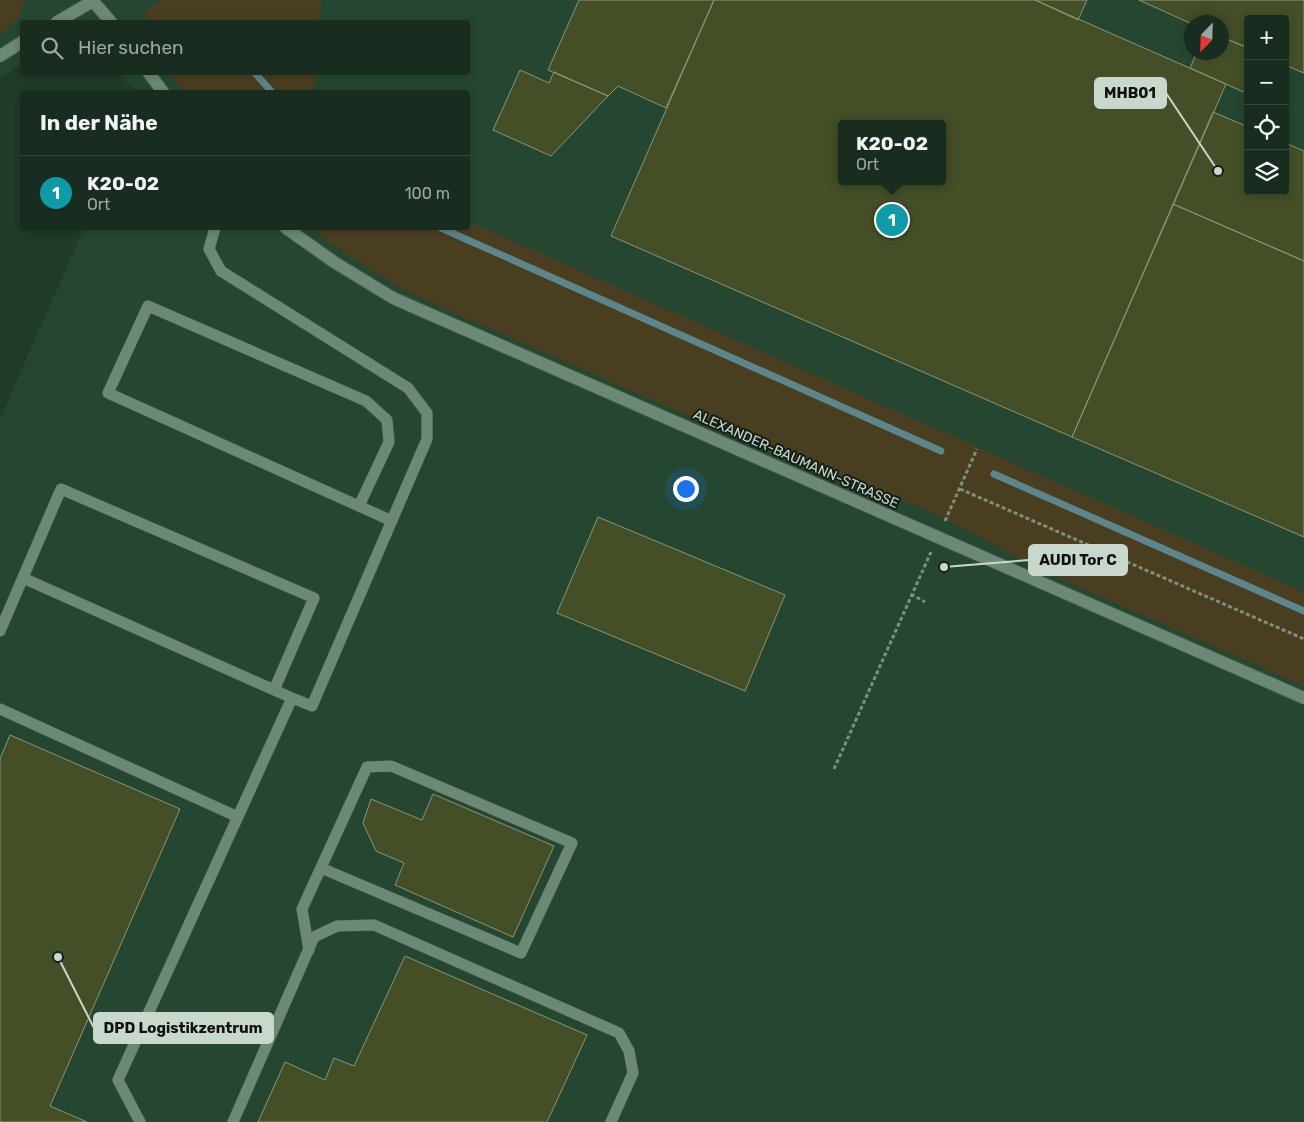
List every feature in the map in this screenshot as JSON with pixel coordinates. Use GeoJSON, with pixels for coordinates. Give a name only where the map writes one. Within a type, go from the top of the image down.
{"type":"FeatureCollection","features":[{"type":"Feature","properties":{"kind":"street"},"geometry":{"type":"LineString","coordinates":[[60,20],[92,1],[108,20]]}},
{"type":"Feature","properties":{"kind":"street"},"geometry":{"type":"LineString","coordinates":[[0,56],[20,43]]}},
{"type":"Feature","properties":{"kind":"street"},"geometry":{"type":"LineString","coordinates":[[150,75],[162,90]]}},
{"type":"Feature","properties":{"kind":"street","name":"ALEXANDER-BAUMANN-STRASSE"},"geometry":{"type":"LineString","coordinates":[[289,230],[334,262],[393,298],[1304,698]]}},
{"type":"Feature","properties":{"kind":"lane"},"geometry":{"type":"LineString","coordinates":[[23,578],[312,706],[427,439],[427,413],[408,388],[221,271],[209,249],[214,230]]}},
{"type":"Feature","properties":{"kind":"lane"},"geometry":{"type":"LineString","coordinates":[[359,506],[389,442],[387,420],[366,401],[148,306],[108,394],[392,521]]}},
{"type":"Feature","properties":{"kind":"lane"},"geometry":{"type":"LineString","coordinates":[[0,631],[61,489],[314,598],[274,690]]}},
{"type":"Feature","properties":{"kind":"lane"},"geometry":{"type":"LineString","coordinates":[[140,1122],[118,1080],[292,698]]}},
{"type":"Feature","properties":{"kind":"lane"},"geometry":{"type":"LineString","coordinates":[[0,709],[238,816]]}},
{"type":"Feature","properties":{"kind":"lane"},"geometry":{"type":"LineString","coordinates":[[309,950],[302,909],[367,767],[391,766],[572,843],[521,954],[321,868]]}},
{"type":"Feature","properties":{"kind":"lane"},"geometry":{"type":"LineString","coordinates":[[233,1122],[314,937],[337,926],[374,925],[619,1032],[629,1050],[633,1073],[611,1122]]}},
{"type":"Feature","properties":{"kind":"path"},"geometry":{"type":"LineString","coordinates":[[834,769],[977,449]]}},
{"type":"Feature","properties":{"kind":"path"},"geometry":{"type":"LineString","coordinates":[[960,489],[1304,639]]}},
{"type":"Feature","properties":{"kind":"path"},"geometry":{"type":"LineString","coordinates":[[911,594],[925,602]]}},
{"type":"Feature","properties":{"kind":"shaded area"},"geometry":{"type":"Polygon","coordinates":[[[0,0],[1304,0],[1304,1122],[0,1122],[0,419],[83,230],[470,230],[470,90],[138,90],[117,75],[470,75],[470,20],[20,20],[20,65],[0,77],[0,0]]]}},
{"type":"Feature","properties":{"kind":"shaded area"},"geometry":{"type":"Polygon","coordinates":[[[0,0],[25,0],[17,20],[0,34],[0,0]]]}},
{"type":"Feature","properties":{"kind":"shaded area"},"geometry":{"type":"Polygon","coordinates":[[[162,0],[321,0],[319,20],[147,20],[145,12],[162,0]]]}},
{"type":"Feature","properties":{"kind":"shaded area"},"geometry":{"type":"Polygon","coordinates":[[[170,75],[316,75],[314,90],[182,90],[170,75]]]}},
{"type":"Feature","properties":{"kind":"shaded area"},"geometry":{"type":"Polygon","coordinates":[[[470,222],[1304,592],[1304,686],[1038,569],[932,513],[901,500],[892,502],[838,482],[403,290],[330,243],[314,230],[470,230],[470,222]]]}},
{"type":"Feature","properties":{"kind":"building"},"geometry":{"type":"Polygon","coordinates":[[[579,0],[714,0],[666,108],[618,86],[608,96],[548,70],[579,0]]]}},
{"type":"Feature","properties":{"kind":"building"},"geometry":{"type":"Polygon","coordinates":[[[714,0],[1035,0],[1226,84],[1072,437],[611,236],[714,0]]]}},
{"type":"Feature","properties":{"kind":"building"},"geometry":{"type":"Polygon","coordinates":[[[1035,0],[1087,0],[1078,20],[1035,0]]]}},
{"type":"Feature","properties":{"kind":"building"},"geometry":{"type":"Polygon","coordinates":[[[1139,0],[1304,0],[1304,73],[1289,67],[1289,15],[1244,15],[1244,46],[1229,40],[1229,15],[1184,15],[1184,20],[1139,0]]]}},
{"type":"Feature","properties":{"kind":"building"},"geometry":{"type":"Polygon","coordinates":[[[1229,40],[1244,46],[1244,92],[1190,68],[1194,60],[1229,60],[1229,40]]]}},
{"type":"Feature","properties":{"kind":"building"},"geometry":{"type":"Polygon","coordinates":[[[520,70],[549,83],[554,72],[608,96],[551,156],[493,130],[520,70]]]}},
{"type":"Feature","properties":{"kind":"building"},"geometry":{"type":"Polygon","coordinates":[[[1213,112],[1244,125],[1244,195],[1289,195],[1289,145],[1304,151],[1304,261],[1173,204],[1213,112]]]}},
{"type":"Feature","properties":{"kind":"building"},"geometry":{"type":"Polygon","coordinates":[[[1173,204],[1304,261],[1304,537],[1072,437],[1173,204]]]}},
{"type":"Feature","properties":{"kind":"building"},"geometry":{"type":"Polygon","coordinates":[[[598,517],[785,595],[745,691],[557,613],[598,517]]]}},
{"type":"Feature","properties":{"kind":"building"},"geometry":{"type":"Polygon","coordinates":[[[10,735],[180,809],[50,1106],[87,1122],[0,1122],[0,759],[10,735]]]}},
{"type":"Feature","properties":{"kind":"building"},"geometry":{"type":"Polygon","coordinates":[[[433,794],[554,846],[513,937],[395,885],[404,863],[376,851],[363,823],[371,799],[422,820],[433,794]]]}},
{"type":"Feature","properties":{"kind":"building"},"geometry":{"type":"Polygon","coordinates":[[[405,956],[587,1035],[547,1122],[258,1122],[285,1062],[325,1080],[334,1058],[354,1066],[405,956]]]}},
{"type":"Feature","properties":{"kind":"waterway"},"geometry":{"type":"LineString","coordinates":[[257,75],[270,90]]}},
{"type":"Feature","properties":{"kind":"waterway"},"geometry":{"type":"LineString","coordinates":[[445,230],[941,451]]}},
{"type":"Feature","properties":{"kind":"waterway"},"geometry":{"type":"LineString","coordinates":[[994,474],[1304,611]]}},
{"type":"Feature","properties":{"kind":"place","name":"MHB01"},"geometry":{"type":"Point","coordinates":[1218,171]}},
{"type":"Feature","properties":{"kind":"place","name":"K20-02"},"geometry":{"type":"Point","coordinates":[892,220]}},
{"type":"Feature","properties":{"kind":"place","name":"AUDI Tor C"},"geometry":{"type":"Point","coordinates":[944,567]}},
{"type":"Feature","properties":{"kind":"place","name":"DPD Logistikzentrum"},"geometry":{"type":"Point","coordinates":[58,957]}}]}
